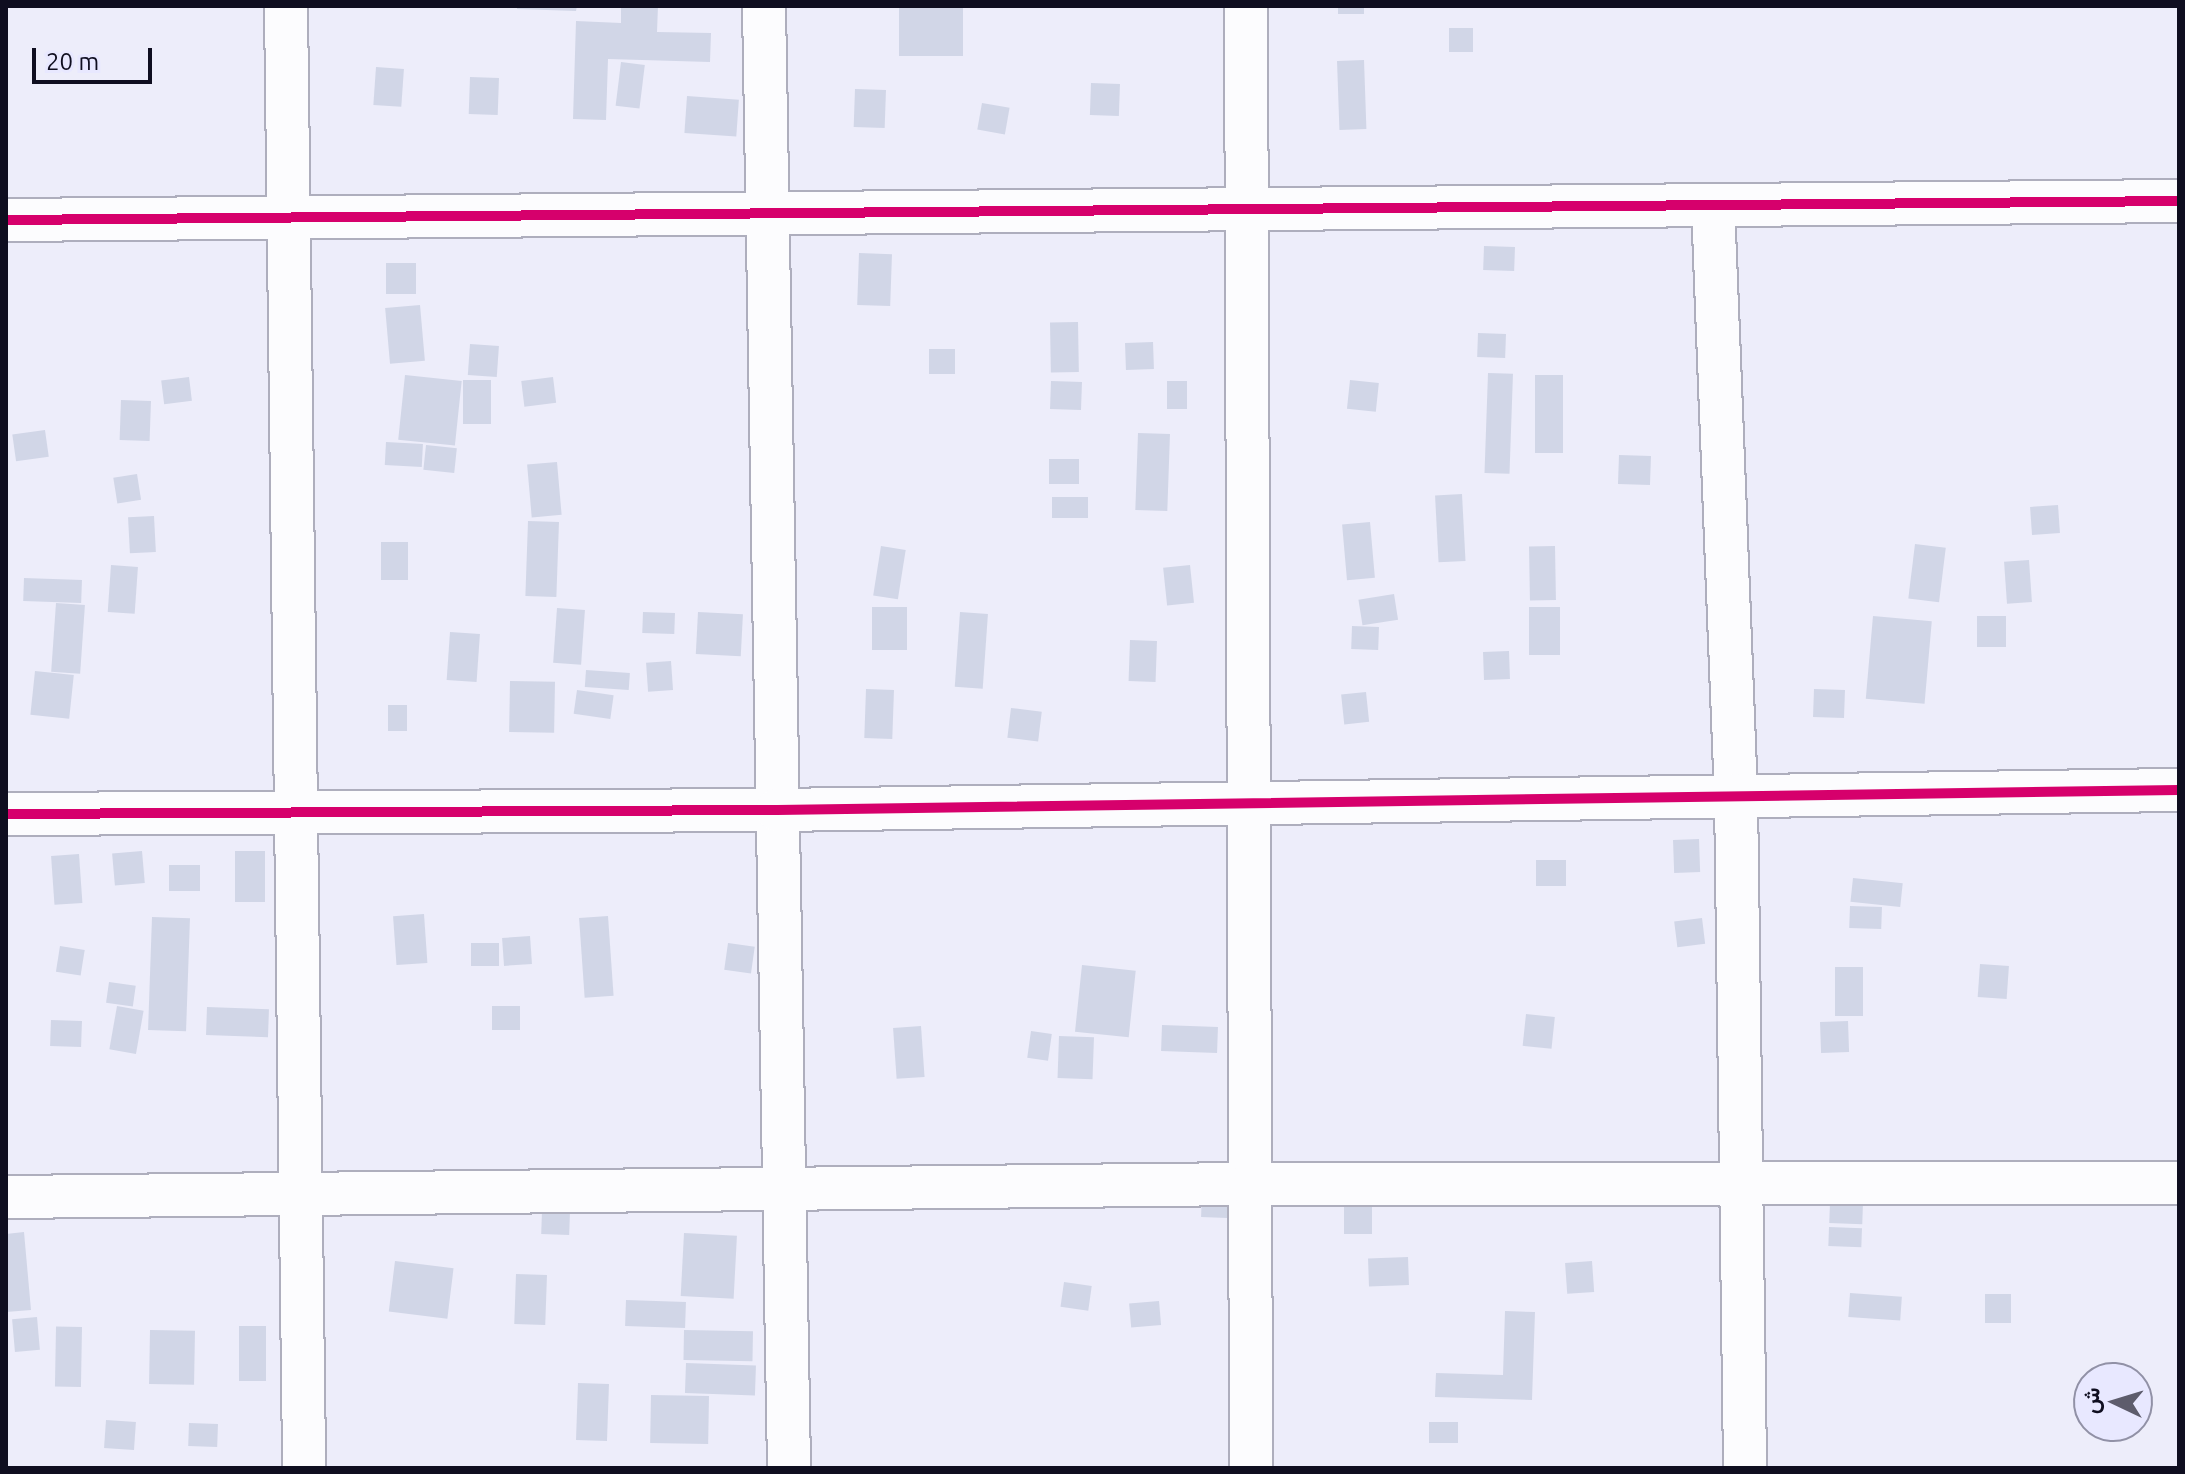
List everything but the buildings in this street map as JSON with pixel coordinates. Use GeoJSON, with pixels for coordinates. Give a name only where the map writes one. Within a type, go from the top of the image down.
{"type":"FeatureCollection","features":[{"type":"Feature","properties":{"kind":"street"},"geometry":{"type":"LineString","coordinates":[[286,6],[304,1468]]}},
{"type":"Feature","properties":{"kind":"street"},"geometry":{"type":"LineString","coordinates":[[764,6],[789,1468]]}},
{"type":"Feature","properties":{"kind":"street"},"geometry":{"type":"LineString","coordinates":[[1246,6],[1251,1468]]}},
{"type":"Feature","properties":{"kind":"street"},"geometry":{"type":"LineString","coordinates":[[6,220],[2179,201]]}},
{"type":"Feature","properties":{"kind":"street"},"geometry":{"type":"LineString","coordinates":[[1713,205],[1736,795],[1745,1468]]}},
{"type":"Feature","properties":{"kind":"street"},"geometry":{"type":"LineString","coordinates":[[6,814],[777,810],[2179,790]]}},
{"type":"Feature","properties":{"kind":"street"},"geometry":{"type":"LineString","coordinates":[[6,1197],[784,1192],[1250,1184],[2179,1183]]}},
{"type":"Feature","properties":{"kind":"cycle path"},"geometry":{"type":"LineString","coordinates":[[6,220],[2179,201]]}},
{"type":"Feature","properties":{"kind":"cycle path"},"geometry":{"type":"LineString","coordinates":[[6,814],[777,810],[2179,790]]}}]}
